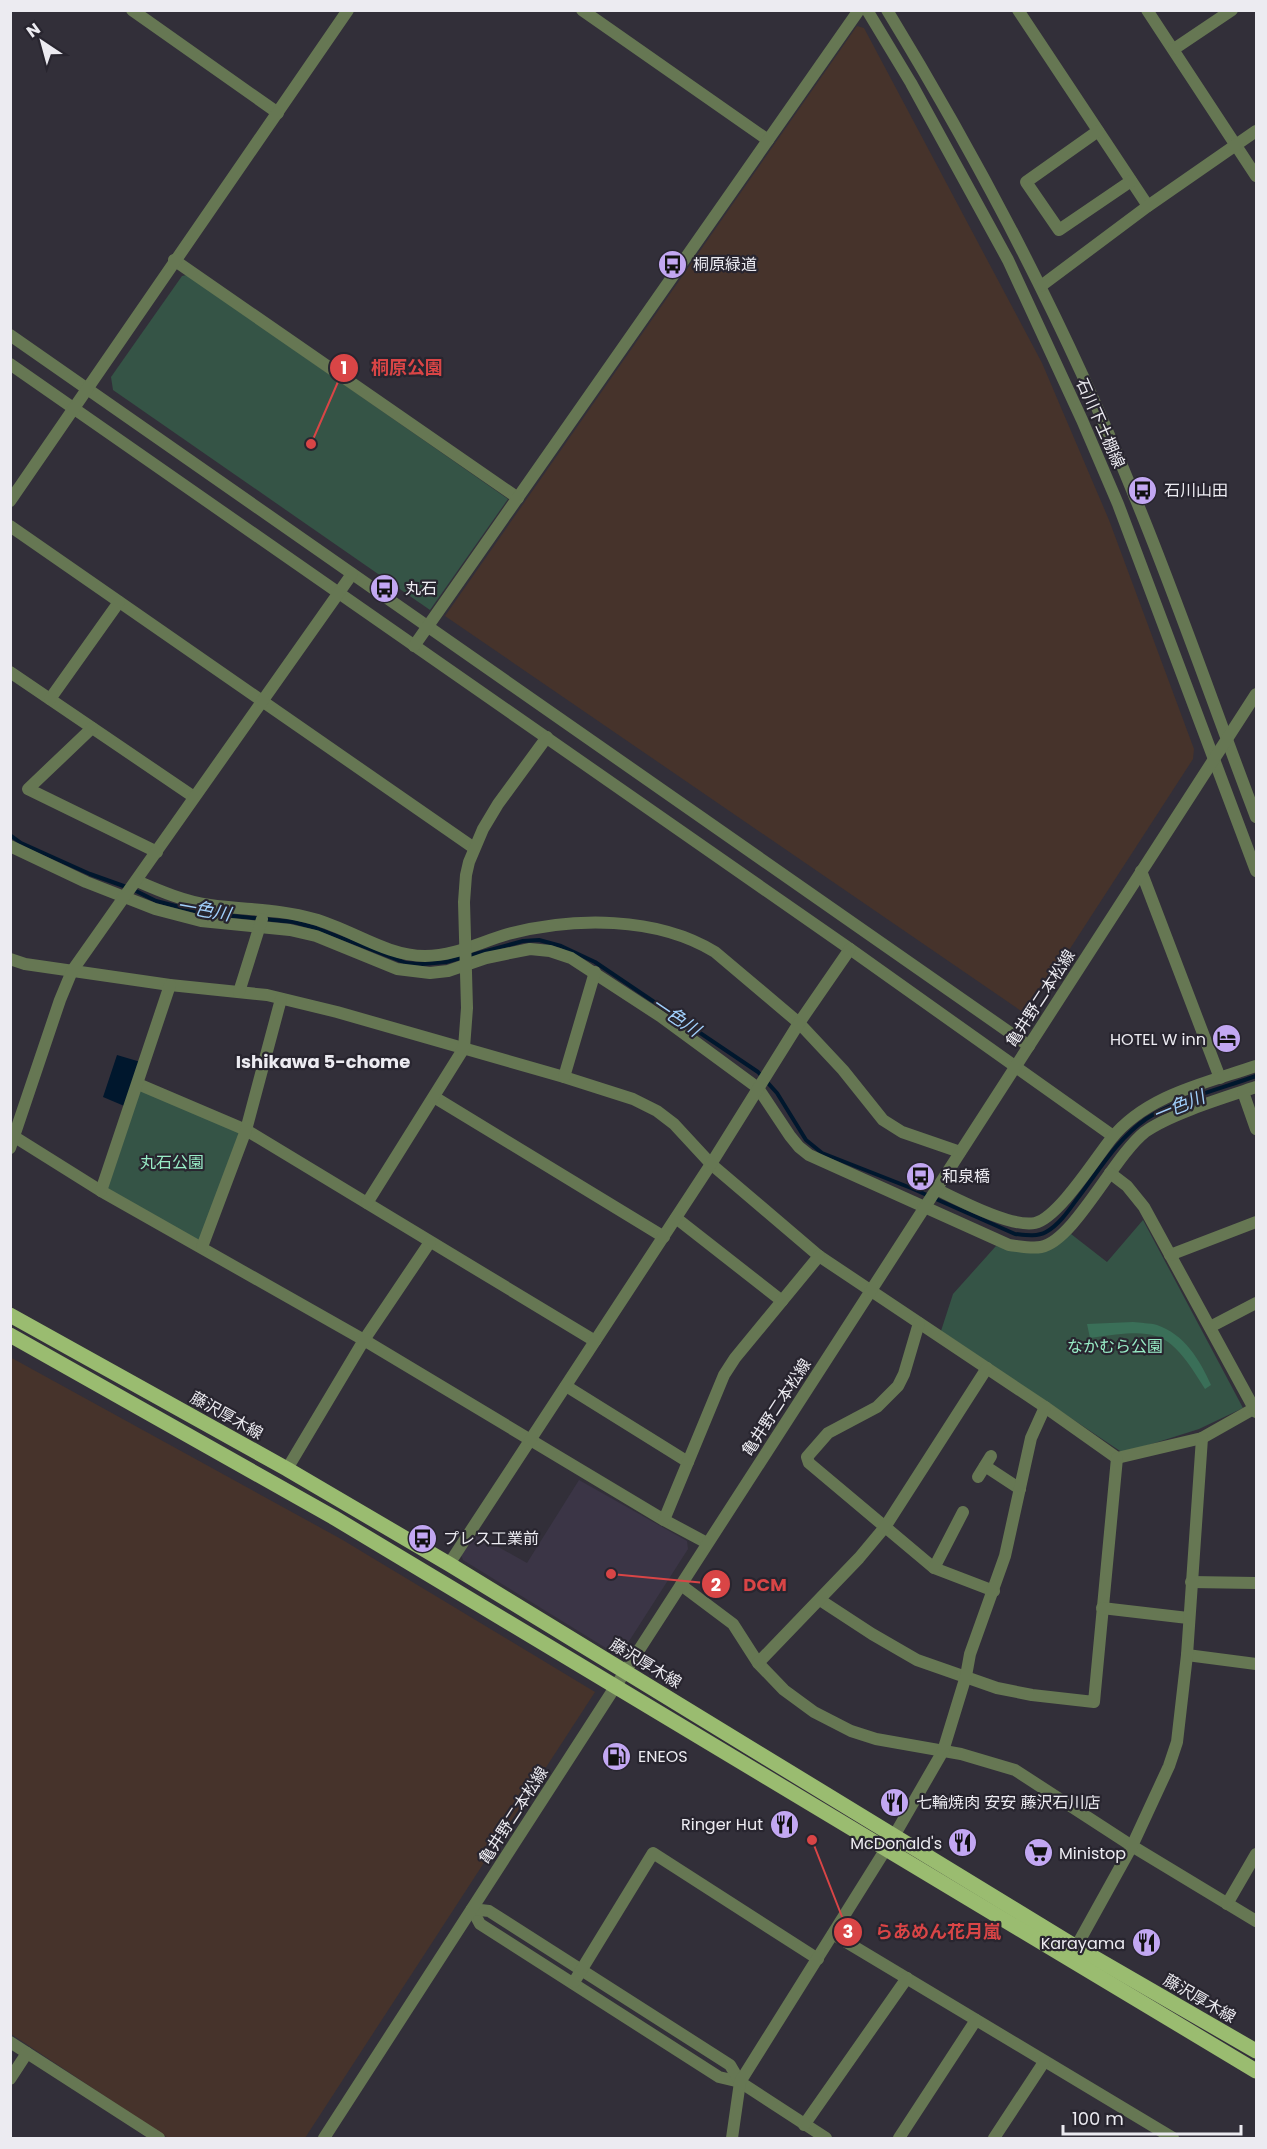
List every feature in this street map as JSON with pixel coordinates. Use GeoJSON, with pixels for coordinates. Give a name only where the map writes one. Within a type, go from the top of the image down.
{"type":"FeatureCollection","features":[{"type":"Feature","properties":{"kind":"main road","name":"藤沢厚木線"},"geometry":{"type":"LineString","coordinates":[[10,1315],[287,1469],[449,1564],[625,1672],[1068,1960],[1257,2071]]}},
{"type":"Feature","properties":{"kind":"main road","name":"藤沢厚木線"},"geometry":{"type":"LineString","coordinates":[[10,1335],[340,1522],[616,1687],[1257,2051]]}},
{"type":"Feature","properties":{"kind":"street"},"geometry":{"type":"LineString","coordinates":[[132,10],[278,112]]}},
{"type":"Feature","properties":{"kind":"street"},"geometry":{"type":"LineString","coordinates":[[10,501],[348,10]]}},
{"type":"Feature","properties":{"kind":"street"},"geometry":{"type":"LineString","coordinates":[[582,10],[768,140]]}},
{"type":"Feature","properties":{"kind":"street"},"geometry":{"type":"LineString","coordinates":[[414,646],[859,10]]}},
{"type":"Feature","properties":{"kind":"street","name":"石川下土棚線"},"geometry":{"type":"LineString","coordinates":[[867,10],[911,83],[1008,260],[1082,420],[1118,504],[1257,871]]}},
{"type":"Feature","properties":{"kind":"street","name":"石川下土棚線"},"geometry":{"type":"LineString","coordinates":[[887,10],[946,106],[1041,286],[1135,495],[1256,816]]}},
{"type":"Feature","properties":{"kind":"street"},"geometry":{"type":"LineString","coordinates":[[1018,10],[1148,206]]}},
{"type":"Feature","properties":{"kind":"street"},"geometry":{"type":"LineString","coordinates":[[1147,10],[1257,176]]}},
{"type":"Feature","properties":{"kind":"street"},"geometry":{"type":"LineString","coordinates":[[1174,50],[1232,10]]}},
{"type":"Feature","properties":{"kind":"street"},"geometry":{"type":"LineString","coordinates":[[1098,131],[1026,182],[1059,230],[1131,181]]}},
{"type":"Feature","properties":{"kind":"street"},"geometry":{"type":"LineString","coordinates":[[1041,286],[1148,206],[1257,131]]}},
{"type":"Feature","properties":{"kind":"street"},"geometry":{"type":"LineString","coordinates":[[174,260],[518,498]]}},
{"type":"Feature","properties":{"kind":"street"},"geometry":{"type":"LineString","coordinates":[[10,335],[1029,1046]]}},
{"type":"Feature","properties":{"kind":"street"},"geometry":{"type":"LineString","coordinates":[[10,364],[850,949],[1113,1136]]}},
{"type":"Feature","properties":{"kind":"street"},"geometry":{"type":"LineString","coordinates":[[10,526],[474,848]]}},
{"type":"Feature","properties":{"kind":"street"},"geometry":{"type":"LineString","coordinates":[[352,574],[72,971],[12,1140],[364,1340],[663,1520],[707,1544]]}},
{"type":"Feature","properties":{"kind":"street"},"geometry":{"type":"LineString","coordinates":[[50,699],[119,602]]}},
{"type":"Feature","properties":{"kind":"street"},"geometry":{"type":"LineString","coordinates":[[10,672],[195,797]]}},
{"type":"Feature","properties":{"kind":"street","name":"亀井野二本松線"},"geometry":{"type":"LineString","coordinates":[[324,2139],[1257,694]]}},
{"type":"Feature","properties":{"kind":"street"},"geometry":{"type":"LineString","coordinates":[[92,728],[28,789],[157,852]]}},
{"type":"Feature","properties":{"kind":"street"},"geometry":{"type":"LineString","coordinates":[[367,1203],[464,1048],[467,1008],[466,875],[474,848],[498,804],[547,737]]}},
{"type":"Feature","properties":{"kind":"street"},"geometry":{"type":"LineString","coordinates":[[10,846],[86,882],[163,892],[208,905],[265,910],[316,919],[387,948],[411,955],[436,956],[531,929],[570,924],[610,924],[665,931],[700,943],[715,952],[799,1023],[843,1070],[883,1120],[902,1132],[960,1152]]}},
{"type":"Feature","properties":{"kind":"street"},"geometry":{"type":"LineString","coordinates":[[1141,871],[1221,1078]]}},
{"type":"Feature","properties":{"kind":"street"},"geometry":{"type":"LineString","coordinates":[[131,889],[175,915],[201,921],[290,930],[316,936],[397,969],[430,973],[448,971],[486,958],[530,949],[550,951],[572,958],[761,1083],[790,1136],[809,1155],[931,1198],[1022,1224],[1035,1223],[1053,1214],[1113,1136],[1131,1118],[1154,1103],[1191,1087],[1257,1066]]}},
{"type":"Feature","properties":{"kind":"street"},"geometry":{"type":"LineString","coordinates":[[239,992],[265,910]]}},
{"type":"Feature","properties":{"kind":"street"},"geometry":{"type":"LineString","coordinates":[[449,1564],[664,1237],[799,1023],[850,949]]}},
{"type":"Feature","properties":{"kind":"street"},"geometry":{"type":"LineString","coordinates":[[10,959],[25,964],[72,971],[281,999],[337,1012],[464,1048],[633,1099],[657,1111],[675,1124],[711,1164],[819,1256],[1045,1407],[1117,1458],[1202,1438],[1256,1410],[1144,1207],[1126,1186],[1110,1173]]}},
{"type":"Feature","properties":{"kind":"street"},"geometry":{"type":"LineString","coordinates":[[564,1077],[595,972]]}},
{"type":"Feature","properties":{"kind":"street"},"geometry":{"type":"LineString","coordinates":[[100,1191],[170,985]]}},
{"type":"Feature","properties":{"kind":"street"},"geometry":{"type":"LineString","coordinates":[[202,1247],[246,1130],[281,999]]}},
{"type":"Feature","properties":{"kind":"street"},"geometry":{"type":"LineString","coordinates":[[138,1084],[246,1130],[596,1341]]}},
{"type":"Feature","properties":{"kind":"street"},"geometry":{"type":"LineString","coordinates":[[931,1198],[1009,1245],[1040,1248],[1054,1241],[1066,1231],[1130,1146],[1146,1132],[1171,1119],[1257,1087]]}},
{"type":"Feature","properties":{"kind":"street"},"geometry":{"type":"LineString","coordinates":[[1243,1092],[1257,1130]]}},
{"type":"Feature","properties":{"kind":"street"},"geometry":{"type":"LineString","coordinates":[[434,1097],[664,1237]]}},
{"type":"Feature","properties":{"kind":"street"},"geometry":{"type":"LineString","coordinates":[[676,1218],[782,1300]]}},
{"type":"Feature","properties":{"kind":"street"},"geometry":{"type":"LineString","coordinates":[[1170,1255],[1257,1222]]}},
{"type":"Feature","properties":{"kind":"street"},"geometry":{"type":"LineString","coordinates":[[287,1469],[364,1340],[430,1242]]}},
{"type":"Feature","properties":{"kind":"street"},"geometry":{"type":"LineString","coordinates":[[663,1520],[724,1375],[819,1256]]}},
{"type":"Feature","properties":{"kind":"street"},"geometry":{"type":"LineString","coordinates":[[1210,1327],[1257,1303]]}},
{"type":"Feature","properties":{"kind":"street"},"geometry":{"type":"LineString","coordinates":[[919,1323],[904,1374],[897,1386],[877,1407],[828,1433],[807,1457],[809,1463],[934,1568],[994,1591]]}},
{"type":"Feature","properties":{"kind":"street"},"geometry":{"type":"LineString","coordinates":[[758,1664],[820,1600],[885,1527],[987,1368]]}},
{"type":"Feature","properties":{"kind":"street"},"geometry":{"type":"LineString","coordinates":[[566,1386],[688,1462]]}},
{"type":"Feature","properties":{"kind":"street"},"geometry":{"type":"LineString","coordinates":[[732,2139],[740,2082],[890,1843],[943,1751],[966,1676],[970,1654],[1005,1556],[1031,1438],[1045,1407]]}},
{"type":"Feature","properties":{"kind":"street"},"geometry":{"type":"LineString","coordinates":[[1076,1947],[1132,1846],[1169,1766],[1177,1742],[1187,1654],[1202,1438]]}},
{"type":"Feature","properties":{"kind":"street"},"geometry":{"type":"LineString","coordinates":[[820,1600],[917,1660],[997,1688],[1032,1695],[1094,1702],[1117,1458]]}},
{"type":"Feature","properties":{"kind":"street"},"geometry":{"type":"LineString","coordinates":[[985,1466],[1020,1489]]}},
{"type":"Feature","properties":{"kind":"street"},"geometry":{"type":"LineString","coordinates":[[934,1568],[963,1512]]}},
{"type":"Feature","properties":{"kind":"street"},"geometry":{"type":"LineString","coordinates":[[1191,1582],[1257,1583]]}},
{"type":"Feature","properties":{"kind":"street"},"geometry":{"type":"LineString","coordinates":[[681,1585],[733,1624],[758,1664],[784,1690],[814,1712],[851,1731],[876,1739],[943,1751],[1014,1770],[1132,1846],[1257,1921]]}},
{"type":"Feature","properties":{"kind":"street"},"geometry":{"type":"LineString","coordinates":[[1102,1608],[1188,1618]]}},
{"type":"Feature","properties":{"kind":"street"},"geometry":{"type":"LineString","coordinates":[[1187,1654],[1257,1664]]}},
{"type":"Feature","properties":{"kind":"street"},"geometry":{"type":"LineString","coordinates":[[574,1982],[653,1853],[818,1959]]}},
{"type":"Feature","properties":{"kind":"street"},"geometry":{"type":"LineString","coordinates":[[1227,1904],[1257,1854]]}},
{"type":"Feature","properties":{"kind":"street"},"geometry":{"type":"LineString","coordinates":[[472,1909],[489,1911],[730,2065],[740,2082]]}},
{"type":"Feature","properties":{"kind":"street"},"geometry":{"type":"LineString","coordinates":[[472,1909],[480,1924],[574,1982],[719,2077],[740,2082],[826,2139]]}},
{"type":"Feature","properties":{"kind":"street"},"geometry":{"type":"LineString","coordinates":[[833,1934],[1173,2139]]}},
{"type":"Feature","properties":{"kind":"street"},"geometry":{"type":"LineString","coordinates":[[804,2125],[907,1978]]}},
{"type":"Feature","properties":{"kind":"street"},"geometry":{"type":"LineString","coordinates":[[899,2139],[976,2020]]}},
{"type":"Feature","properties":{"kind":"street"},"geometry":{"type":"LineString","coordinates":[[10,2042],[159,2139]]}},
{"type":"Feature","properties":{"kind":"street"},"geometry":{"type":"LineString","coordinates":[[10,2079],[27,2053]]}},
{"type":"Feature","properties":{"kind":"street"},"geometry":{"type":"LineString","coordinates":[[999,2137],[1044,2062]]}},
{"type":"Feature","properties":{"kind":"shaded area"},"geometry":{"type":"Polygon","coordinates":[[[857,26],[864,28],[1042,363],[1109,520],[1194,749],[1193,759],[1027,1015],[445,616],[857,26]]]}},
{"type":"Feature","properties":{"kind":"shaded area"},"geometry":{"type":"Polygon","coordinates":[[[10,1357],[341,1539],[595,1692],[305,2138],[168,2138],[11,2034],[10,1357]]]}},
{"type":"Feature","properties":{"kind":"shaded area"},"geometry":{"type":"Polygon","coordinates":[[[579,1480],[687,1541],[688,1549],[624,1649],[614,1653],[463,1560],[461,1555],[477,1535],[527,1563],[579,1480]]]}},
{"type":"Feature","properties":{"kind":"green space"},"geometry":{"type":"Polygon","coordinates":[[[187,275],[508,499],[430,610],[113,390],[111,377],[182,276],[187,275]]]}},
{"type":"Feature","properties":{"kind":"green space","name":"丸石公園"},"geometry":{"type":"Polygon","coordinates":[[[138,1084],[246,1130],[202,1247],[101,1191],[138,1084]]]}},
{"type":"Feature","properties":{"kind":"green space","name":"なかむら公園"},"geometry":{"type":"Polygon","coordinates":[[[1143,1220],[1243,1408],[1199,1429],[1123,1453],[941,1331],[953,1294],[996,1246],[1036,1253],[1051,1248],[1071,1234],[1107,1262],[1143,1220]]]}},
{"type":"Feature","properties":{"kind":"green space"},"geometry":{"type":"Polygon","coordinates":[[[1133,1322],[1157,1325],[1167,1329],[1183,1341],[1202,1366],[1211,1385],[1205,1389],[1181,1354],[1160,1337],[1132,1333],[1090,1338],[1087,1324],[1133,1322]]]}},
{"type":"Feature","properties":{"kind":"water"},"geometry":{"type":"Polygon","coordinates":[[[117,1055],[144,1063],[129,1108],[103,1097],[117,1055]]]}},
{"type":"Feature","properties":{"kind":"waterway","name":"一色川"},"geometry":{"type":"LineString","coordinates":[[10,835],[21,843],[156,901],[203,913],[294,922],[316,928],[406,963],[446,962],[523,941],[539,940],[561,946],[595,962],[758,1072],[777,1093],[806,1140],[822,1153],[911,1188],[1015,1234],[1039,1235],[1055,1225],[1117,1146],[1146,1119],[1185,1100],[1256,1076]]}},
{"type":"Feature","properties":{"kind":"place","name":"桐原緑道"},"geometry":{"type":"Point","coordinates":[672,264]}},
{"type":"Feature","properties":{"kind":"place","name":"桐原公園"},"geometry":{"type":"Point","coordinates":[311,444]}},
{"type":"Feature","properties":{"kind":"place","name":"石川山田"},"geometry":{"type":"Point","coordinates":[1143,490]}},
{"type":"Feature","properties":{"kind":"place","name":"丸石"},"geometry":{"type":"Point","coordinates":[384,588]}},
{"type":"Feature","properties":{"kind":"place","name":"HOTEL W inn"},"geometry":{"type":"Point","coordinates":[1227,1039]}},
{"type":"Feature","properties":{"kind":"place","name":"和泉橋"},"geometry":{"type":"Point","coordinates":[921,1176]}},
{"type":"Feature","properties":{"kind":"place","name":"プレス工業前"},"geometry":{"type":"Point","coordinates":[422,1538]}},
{"type":"Feature","properties":{"kind":"place","name":"DCM"},"geometry":{"type":"Point","coordinates":[611,1574]}},
{"type":"Feature","properties":{"kind":"place","name":"ENEOS"},"geometry":{"type":"Point","coordinates":[617,1756]}},
{"type":"Feature","properties":{"kind":"place","name":"七輪焼肉 安安 藤沢石川店"},"geometry":{"type":"Point","coordinates":[895,1802]}},
{"type":"Feature","properties":{"kind":"place","name":"Ringer Hut"},"geometry":{"type":"Point","coordinates":[784,1824]}},
{"type":"Feature","properties":{"kind":"place","name":"らあめん花月嵐"},"geometry":{"type":"Point","coordinates":[812,1840]}},
{"type":"Feature","properties":{"kind":"place","name":"McDonald's"},"geometry":{"type":"Point","coordinates":[963,1843]}},
{"type":"Feature","properties":{"kind":"place","name":"Ministop"},"geometry":{"type":"Point","coordinates":[1038,1853]}},
{"type":"Feature","properties":{"kind":"place","name":"Karayama"},"geometry":{"type":"Point","coordinates":[1146,1943]}},
{"type":"Feature","properties":{"kind":"district","name":"Ishikawa 5-chome"},"geometry":{"type":"Point","coordinates":[323,1062]}}]}
